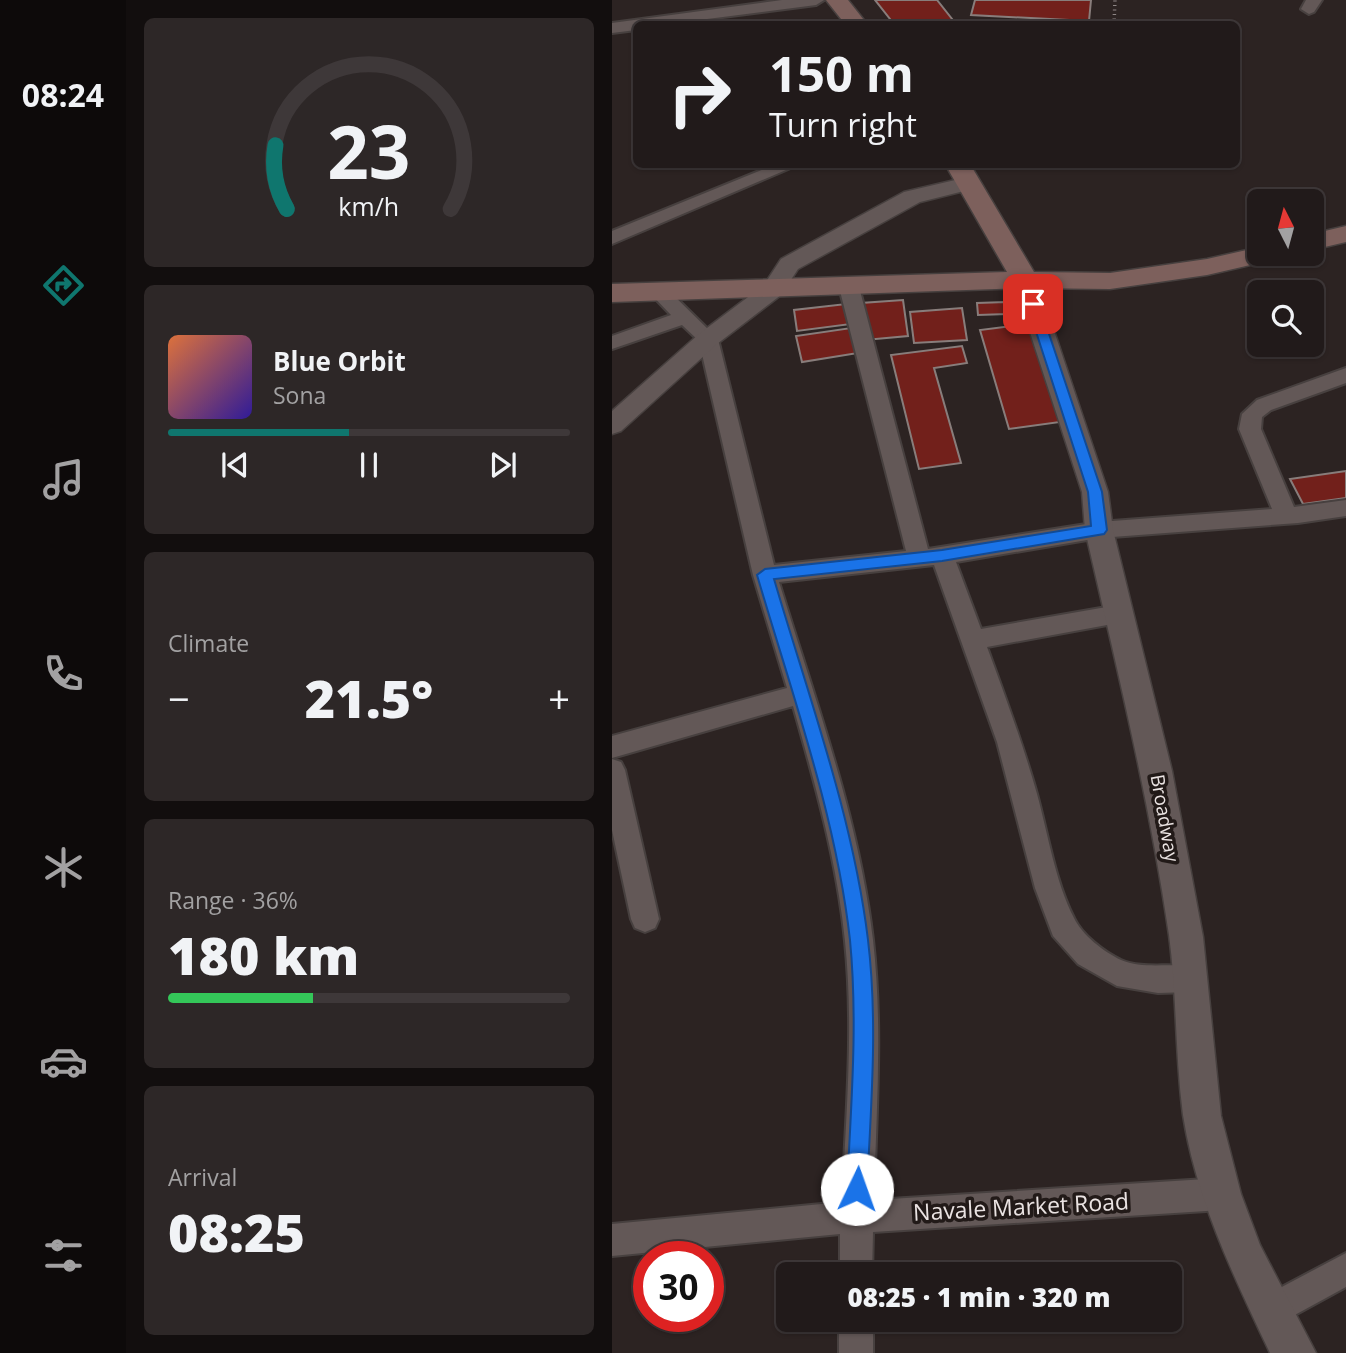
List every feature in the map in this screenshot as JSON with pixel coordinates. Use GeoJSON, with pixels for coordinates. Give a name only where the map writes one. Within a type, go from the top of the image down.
{"type":"FeatureCollection","features":[{"type":"Feature","properties":{"kind":"main road"},"geometry":{"type":"LineString","coordinates":[[837,0],[854,21]]}},
{"type":"Feature","properties":{"kind":"main road"},"geometry":{"type":"LineString","coordinates":[[963,174],[1025,280]]}},
{"type":"Feature","properties":{"kind":"main road"},"geometry":{"type":"LineString","coordinates":[[1324,239],[1345,234]]}},
{"type":"Feature","properties":{"kind":"main road"},"geometry":{"type":"LineString","coordinates":[[613,290],[773,290],[1025,280],[1110,281],[1207,267],[1247,258]]}},
{"type":"Feature","properties":{"kind":"street"},"geometry":{"type":"LineString","coordinates":[[659,21],[816,0]]}},
{"type":"Feature","properties":{"kind":"street"},"geometry":{"type":"LineString","coordinates":[[612,28],[633,25]]}},
{"type":"Feature","properties":{"kind":"street"},"geometry":{"type":"LineString","coordinates":[[612,238],[782,168]]}},
{"type":"Feature","properties":{"kind":"street"},"geometry":{"type":"LineString","coordinates":[[612,425],[708,339],[773,290],[789,264],[912,197],[963,174]]}},
{"type":"Feature","properties":{"kind":"street","name":"Broadway"},"geometry":{"type":"LineString","coordinates":[[1025,280],[1095,492],[1099,530],[1156,771],[1186,937],[1202,1116],[1222,1194],[1243,1254],[1295,1353]]}},
{"type":"Feature","properties":{"kind":"street"},"geometry":{"type":"LineString","coordinates":[[849,286],[930,556],[973,640],[1010,743],[1049,888],[1063,927],[1088,955],[1117,973],[1158,980],[1190,979]]}},
{"type":"Feature","properties":{"kind":"street"},"geometry":{"type":"LineString","coordinates":[[658,292],[708,339],[765,575],[838,825],[859,939],[865,1027],[856,1262]]}},
{"type":"Feature","properties":{"kind":"street"},"geometry":{"type":"LineString","coordinates":[[612,343],[684,317]]}},
{"type":"Feature","properties":{"kind":"street"},"geometry":{"type":"LineString","coordinates":[[1286,515],[1250,429],[1252,414],[1264,405],[1345,375]]}},
{"type":"Feature","properties":{"kind":"street"},"geometry":{"type":"LineString","coordinates":[[765,575],[930,556],[1099,530],[1325,513],[1345,508]]}},
{"type":"Feature","properties":{"kind":"street"},"geometry":{"type":"LineString","coordinates":[[973,640],[1118,614]]}},
{"type":"Feature","properties":{"kind":"street"},"geometry":{"type":"LineString","coordinates":[[612,747],[800,694]]}},
{"type":"Feature","properties":{"kind":"street"},"geometry":{"type":"LineString","coordinates":[[612,770],[620,846],[645,919]]}},
{"type":"Feature","properties":{"kind":"street","name":"Navale Market Road"},"geometry":{"type":"LineString","coordinates":[[612,1240],[856,1217],[1222,1194]]}},
{"type":"Feature","properties":{"kind":"street"},"geometry":{"type":"LineString","coordinates":[[1271,1311],[1345,1269]]}},
{"type":"Feature","properties":{"kind":"street"},"geometry":{"type":"LineString","coordinates":[[856,1332],[856,1353]]}},
{"type":"Feature","properties":{"kind":"path"},"geometry":{"type":"LineString","coordinates":[[1114,21],[1115,0]]}},
{"type":"Feature","properties":{"kind":"building"},"geometry":{"type":"Polygon","coordinates":[[[875,0],[937,0],[954,21],[892,21],[875,0]]]}},
{"type":"Feature","properties":{"kind":"building"},"geometry":{"type":"Polygon","coordinates":[[[975,0],[1091,0],[1089,21],[971,15],[975,0]]]}},
{"type":"Feature","properties":{"kind":"building"},"geometry":{"type":"Polygon","coordinates":[[[903,300],[908,336],[865,340],[861,303],[903,300]]]}},
{"type":"Feature","properties":{"kind":"building"},"geometry":{"type":"Polygon","coordinates":[[[1006,302],[1007,314],[978,315],[977,303],[1006,302]]]}},
{"type":"Feature","properties":{"kind":"building"},"geometry":{"type":"Polygon","coordinates":[[[846,304],[851,324],[797,331],[794,310],[846,304]]]}},
{"type":"Feature","properties":{"kind":"building"},"geometry":{"type":"Polygon","coordinates":[[[962,308],[967,340],[914,343],[910,312],[962,308]]]}},
{"type":"Feature","properties":{"kind":"building"},"geometry":{"type":"Polygon","coordinates":[[[1028,324],[1060,422],[1009,429],[980,330],[1028,324]]]}},
{"type":"Feature","properties":{"kind":"building"},"geometry":{"type":"Polygon","coordinates":[[[851,328],[858,353],[802,362],[796,336],[851,328]]]}},
{"type":"Feature","properties":{"kind":"building"},"geometry":{"type":"Polygon","coordinates":[[[962,346],[967,363],[934,368],[961,463],[919,469],[891,355],[962,346]]]}},
{"type":"Feature","properties":{"kind":"building"},"geometry":{"type":"Polygon","coordinates":[[[1346,471],[1346,498],[1303,504],[1290,479],[1346,471]]]}},
{"type":"Feature","properties":{"kind":"route"},"geometry":{"type":"LineString","coordinates":[[857,1189],[865,1027],[859,939],[838,825],[765,575],[942,556],[1099,530],[1095,492],[1033,304]]}}]}
